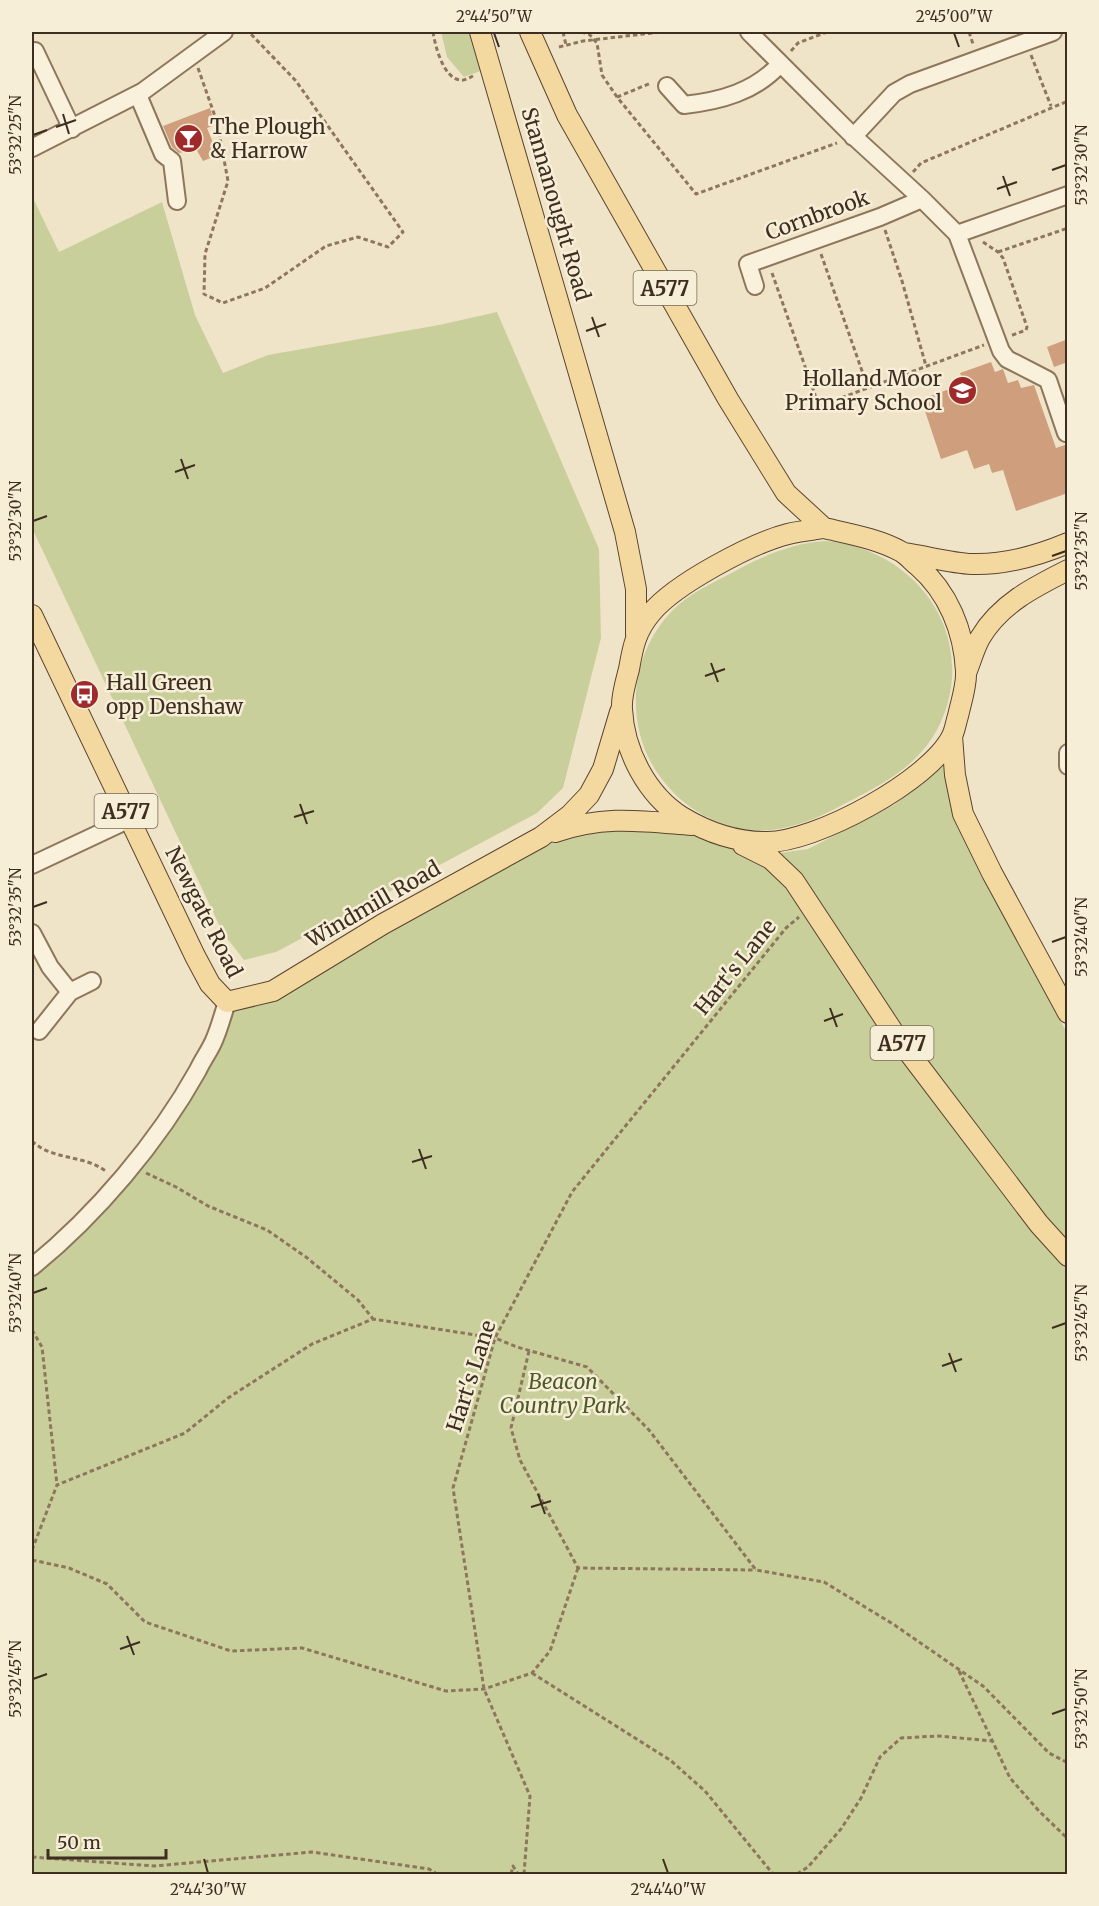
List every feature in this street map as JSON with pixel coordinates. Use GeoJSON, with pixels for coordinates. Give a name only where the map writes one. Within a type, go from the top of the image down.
{"type":"FeatureCollection","features":[{"type":"Feature","properties":{"kind":"main road","name":"Stannanought Road"},"geometry":{"type":"LineString","coordinates":[[480,32],[625,532],[636,590],[636,635]]}},
{"type":"Feature","properties":{"kind":"main road","name":"Stannanought Road"},"geometry":{"type":"LineString","coordinates":[[530,32],[567,115],[728,399],[786,493],[824,528]]}},
{"type":"Feature","properties":{"kind":"main road","name":"A577"},"geometry":{"type":"LineString","coordinates":[[1068,1013],[992,873],[963,814],[955,776],[952,736],[966,673],[961,637],[953,613],[942,593],[927,574],[903,553],[868,539],[824,528],[786,534],[741,553],[676,589],[651,612],[636,635],[621,707],[627,741],[638,768],[668,808],[695,825],[731,838],[771,860],[794,881],[894,1033],[1040,1224],[1068,1256]]}},
{"type":"Feature","properties":{"kind":"main road"},"geometry":{"type":"LineString","coordinates":[[903,553],[971,564],[999,563],[1028,557],[1068,543]]}},
{"type":"Feature","properties":{"kind":"main road"},"geometry":{"type":"LineString","coordinates":[[966,673],[980,639],[992,620],[1008,604],[1029,590],[1068,570]]}},
{"type":"Feature","properties":{"kind":"main road","name":"Newgate Road"},"geometry":{"type":"LineString","coordinates":[[32,615],[210,984],[227,1002]]}},
{"type":"Feature","properties":{"kind":"main road","name":"Windmill Road"},"geometry":{"type":"LineString","coordinates":[[227,1002],[273,991],[383,924],[541,837],[570,815],[589,795],[603,769],[621,707]]}},
{"type":"Feature","properties":{"kind":"main road","name":"A577"},"geometry":{"type":"LineString","coordinates":[[731,838],[766,843],[814,832],[895,791],[921,772],[952,736]]}},
{"type":"Feature","properties":{"kind":"main road","name":"Windmill Road"},"geometry":{"type":"LineString","coordinates":[[541,837],[594,821],[695,825]]}},
{"type":"Feature","properties":{"kind":"street"},"geometry":{"type":"LineString","coordinates":[[32,148],[138,94],[224,32]]}},
{"type":"Feature","properties":{"kind":"street","name":"Cornbrook"},"geometry":{"type":"LineString","coordinates":[[749,32],[852,135],[957,234],[999,346]]}},
{"type":"Feature","properties":{"kind":"street"},"geometry":{"type":"LineString","coordinates":[[852,135],[894,93],[910,84],[1053,32]]}},
{"type":"Feature","properties":{"kind":"street"},"geometry":{"type":"LineString","coordinates":[[35,51],[72,129]]}},
{"type":"Feature","properties":{"kind":"street"},"geometry":{"type":"LineString","coordinates":[[667,86],[684,105],[710,102],[755,85],[768,77],[780,64]]}},
{"type":"Feature","properties":{"kind":"street"},"geometry":{"type":"LineString","coordinates":[[138,94],[163,154],[172,161],[177,201]]}},
{"type":"Feature","properties":{"kind":"street"},"geometry":{"type":"LineString","coordinates":[[957,234],[1068,195]]}},
{"type":"Feature","properties":{"kind":"street","name":"Cornbrook"},"geometry":{"type":"LineString","coordinates":[[756,286],[748,264],[880,217],[922,199]]}},
{"type":"Feature","properties":{"kind":"street"},"geometry":{"type":"LineString","coordinates":[[999,346],[1007,359],[1048,380],[1066,433]]}},
{"type":"Feature","properties":{"kind":"street"},"geometry":{"type":"LineString","coordinates":[[1068,753],[1068,766]]}},
{"type":"Feature","properties":{"kind":"street"},"geometry":{"type":"LineString","coordinates":[[32,865],[130,819]]}},
{"type":"Feature","properties":{"kind":"street"},"geometry":{"type":"LineString","coordinates":[[32,933],[51,967],[70,992]]}},
{"type":"Feature","properties":{"kind":"street"},"geometry":{"type":"LineString","coordinates":[[39,1031],[70,992],[92,981]]}},
{"type":"Feature","properties":{"kind":"street"},"geometry":{"type":"LineString","coordinates":[[32,1267],[58,1246],[132,1166],[180,1102],[215,1038],[227,1002]]}},
{"type":"Feature","properties":{"kind":"path"},"geometry":{"type":"LineString","coordinates":[[192,55],[217,122],[228,181],[205,254],[204,294],[223,303],[265,288],[326,246],[358,237],[388,247],[403,232],[296,81],[249,32]]}},
{"type":"Feature","properties":{"kind":"path"},"geometry":{"type":"LineString","coordinates":[[433,32],[440,61],[455,78],[463,80],[473,76]]}},
{"type":"Feature","properties":{"kind":"path"},"geometry":{"type":"LineString","coordinates":[[563,32],[566,45]]}},
{"type":"Feature","properties":{"kind":"path"},"geometry":{"type":"LineString","coordinates":[[581,32],[589,34],[595,40],[602,75],[696,194],[844,140],[852,135]]}},
{"type":"Feature","properties":{"kind":"path"},"geometry":{"type":"LineString","coordinates":[[559,47],[661,32]]}},
{"type":"Feature","properties":{"kind":"path"},"geometry":{"type":"LineString","coordinates":[[780,64],[798,43],[827,32]]}},
{"type":"Feature","properties":{"kind":"path"},"geometry":{"type":"LineString","coordinates":[[1026,42],[1051,106]]}},
{"type":"Feature","properties":{"kind":"path"},"geometry":{"type":"LineString","coordinates":[[617,96],[656,81],[667,86]]}},
{"type":"Feature","properties":{"kind":"path"},"geometry":{"type":"LineString","coordinates":[[904,182],[921,163],[1051,106],[1068,101]]}},
{"type":"Feature","properties":{"kind":"path"},"geometry":{"type":"LineString","coordinates":[[880,217],[902,281],[926,366]]}},
{"type":"Feature","properties":{"kind":"path"},"geometry":{"type":"LineString","coordinates":[[998,252],[1068,228]]}},
{"type":"Feature","properties":{"kind":"path"},"geometry":{"type":"LineString","coordinates":[[766,257],[819,406],[926,366],[999,346],[1026,330],[1027,327],[1003,258],[975,236]]}},
{"type":"Feature","properties":{"kind":"path"},"geometry":{"type":"LineString","coordinates":[[816,239],[868,388]]}},
{"type":"Feature","properties":{"kind":"path","name":"Hart's Lane"},"geometry":{"type":"LineString","coordinates":[[524,1875],[530,1796],[484,1689],[453,1488],[495,1338],[572,1192],[786,928],[812,906]]}},
{"type":"Feature","properties":{"kind":"path"},"geometry":{"type":"LineString","coordinates":[[32,1142],[39,1149],[56,1156],[71,1156],[88,1161],[105,1170],[117,1181]]}},
{"type":"Feature","properties":{"kind":"path"},"geometry":{"type":"LineString","coordinates":[[132,1166],[176,1187],[208,1206],[267,1230],[306,1257],[358,1300],[373,1319]]}},
{"type":"Feature","properties":{"kind":"path"},"geometry":{"type":"LineString","coordinates":[[57,1485],[185,1433],[228,1398],[312,1344],[373,1319],[495,1338],[529,1351],[587,1366],[649,1430],[756,1570]]}},
{"type":"Feature","properties":{"kind":"path"},"geometry":{"type":"LineString","coordinates":[[32,1330],[42,1347],[57,1485],[32,1550]]}},
{"type":"Feature","properties":{"kind":"path"},"geometry":{"type":"LineString","coordinates":[[32,1560],[69,1568],[107,1584],[145,1622],[231,1652],[302,1648],[446,1691],[484,1689],[532,1673],[549,1651],[578,1568],[520,1460],[512,1428],[529,1351]]}},
{"type":"Feature","properties":{"kind":"path"},"geometry":{"type":"LineString","coordinates":[[578,1568],[756,1570],[824,1582],[893,1624],[983,1686],[1049,1753],[1068,1763]]}},
{"type":"Feature","properties":{"kind":"path"},"geometry":{"type":"LineString","coordinates":[[959,1670],[1010,1778],[1068,1839]]}},
{"type":"Feature","properties":{"kind":"path"},"geometry":{"type":"LineString","coordinates":[[532,1673],[670,1760],[705,1791],[773,1875]]}},
{"type":"Feature","properties":{"kind":"path"},"geometry":{"type":"LineString","coordinates":[[797,1875],[808,1867],[841,1829],[861,1798],[880,1757],[901,1738],[938,1736],[993,1741]]}},
{"type":"Feature","properties":{"kind":"path"},"geometry":{"type":"LineString","coordinates":[[32,1857],[154,1866],[312,1852],[429,1869],[437,1875]]}},
{"type":"Feature","properties":{"kind":"path"},"geometry":{"type":"LineString","coordinates":[[511,1875],[513,1866],[518,1875]]}},
{"type":"Feature","properties":{"kind":"green space"},"geometry":{"type":"Polygon","coordinates":[[[441,32],[472,32],[483,70],[464,77],[447,57],[441,32]]]}},
{"type":"Feature","properties":{"kind":"green space"},"geometry":{"type":"Polygon","coordinates":[[[32,196],[59,252],[162,202],[195,315],[223,373],[268,355],[439,325],[497,312],[599,549],[601,638],[563,788],[537,813],[276,952],[244,960],[223,933],[32,528],[32,196]]]}},
{"type":"Feature","properties":{"kind":"green space"},"geometry":{"type":"Polygon","coordinates":[[[826,541],[852,546],[876,555],[898,568],[918,584],[933,604],[944,627],[951,652],[952,679],[944,713],[928,744],[900,772],[822,815],[799,824],[775,829],[750,830],[725,825],[703,815],[682,801],[651,763],[642,741],[637,718],[636,695],[639,672],[646,649],[673,610],[695,593],[769,555],[802,544],[826,541]]]}},
{"type":"Feature","properties":{"kind":"green space"},"geometry":{"type":"Polygon","coordinates":[[[943,766],[957,826],[1067,1033],[1067,1244],[1035,1206],[915,1049],[798,870],[780,853],[808,849],[894,805],[943,766]]]}},
{"type":"Feature","properties":{"kind":"green space","name":"Beacon Country Park"},"geometry":{"type":"Polygon","coordinates":[[[576,825],[695,825],[771,859],[1067,1256],[1067,1874],[32,1874],[32,1267],[139,1157],[227,1002],[252,997],[576,825]]]}},
{"type":"Feature","properties":{"kind":"building","name":"The Plough & Harrow"},"geometry":{"type":"Polygon","coordinates":[[[210,108],[215,125],[207,128],[218,155],[203,161],[196,149],[179,153],[172,147],[163,126],[210,108]]]}},
{"type":"Feature","properties":{"kind":"building"},"geometry":{"type":"Polygon","coordinates":[[[1068,339],[1068,362],[1054,367],[1047,347],[1068,339]]]}},
{"type":"Feature","properties":{"kind":"building"},"geometry":{"type":"Polygon","coordinates":[[[991,362],[995,372],[1003,369],[1008,383],[1018,380],[1021,388],[1034,385],[1056,448],[1068,444],[1068,493],[1016,511],[1003,470],[992,473],[989,464],[974,469],[967,450],[941,459],[921,399],[964,384],[960,373],[991,362]]]}},
{"type":"Feature","properties":{"kind":"place","name":"The Plough & Harrow"},"geometry":{"type":"Point","coordinates":[189,138]}},
{"type":"Feature","properties":{"kind":"place","name":"Holland Moor Primary School"},"geometry":{"type":"Point","coordinates":[963,390]}},
{"type":"Feature","properties":{"kind":"place","name":"Hall Green opp Denshaw"},"geometry":{"type":"Point","coordinates":[85,694]}}]}
